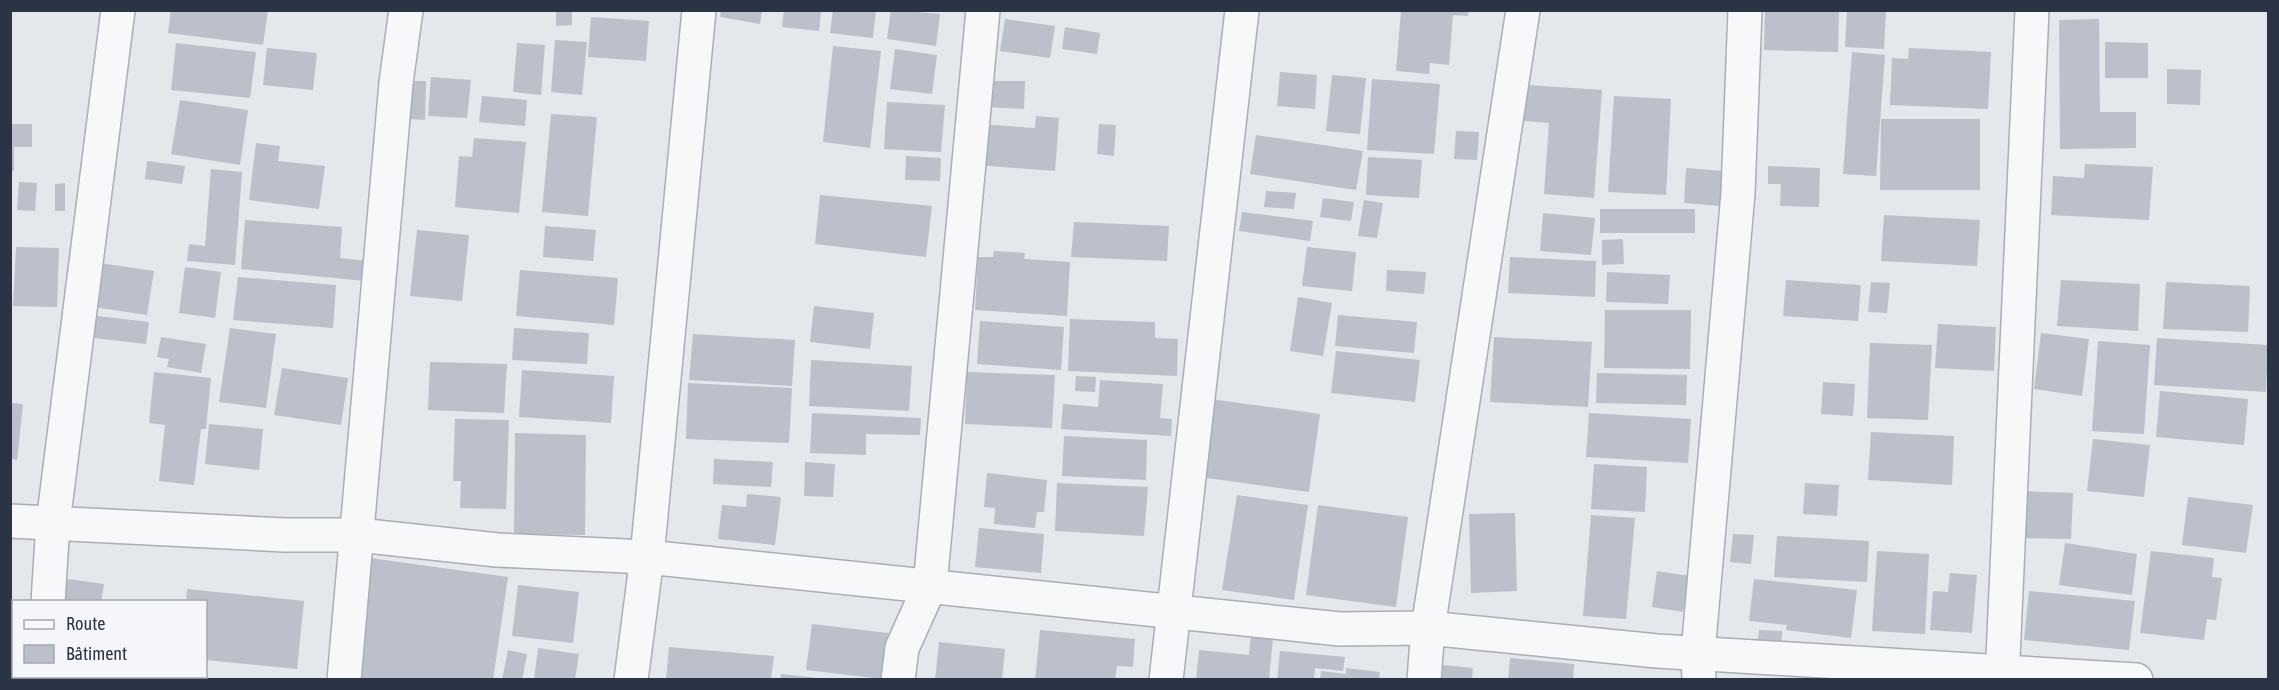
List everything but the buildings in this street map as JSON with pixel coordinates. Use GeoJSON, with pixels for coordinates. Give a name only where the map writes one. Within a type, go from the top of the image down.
{"type":"FeatureCollection","features":[{"type":"Feature","properties":{"kind":"street"},"geometry":{"type":"LineString","coordinates":[[48,600],[54,523],[118,10]]}},
{"type":"Feature","properties":{"kind":"street"},"geometry":{"type":"LineString","coordinates":[[344,680],[396,83],[406,10]]}},
{"type":"Feature","properties":{"kind":"street"},"geometry":{"type":"LineString","coordinates":[[631,680],[647,557],[699,10]]}},
{"type":"Feature","properties":{"kind":"street"},"geometry":{"type":"LineString","coordinates":[[898,680],[902,648],[930,586],[983,10]]}},
{"type":"Feature","properties":{"kind":"street"},"geometry":{"type":"LineString","coordinates":[[1166,680],[1172,611],[1242,10]]}},
{"type":"Feature","properties":{"kind":"street"},"geometry":{"type":"LineString","coordinates":[[1424,680],[1428,628],[1523,10]]}},
{"type":"Feature","properties":{"kind":"street"},"geometry":{"type":"LineString","coordinates":[[1698,666],[1738,193],[1745,10]]}},
{"type":"Feature","properties":{"kind":"street"},"geometry":{"type":"LineString","coordinates":[[2002,675],[2032,10]]}},
{"type":"Feature","properties":{"kind":"street"},"geometry":{"type":"LineString","coordinates":[[10,521],[285,535],[358,535],[497,550],[647,557],[1340,629],[1428,628],[1698,666],[2136,680]]}}]}
